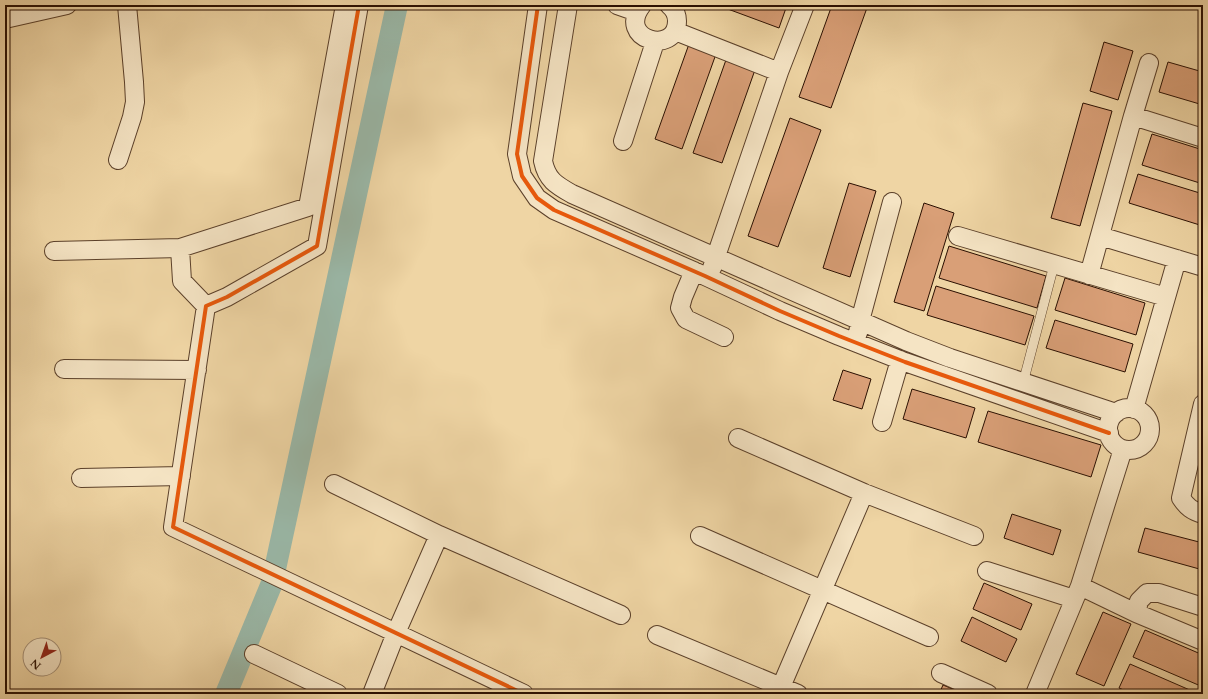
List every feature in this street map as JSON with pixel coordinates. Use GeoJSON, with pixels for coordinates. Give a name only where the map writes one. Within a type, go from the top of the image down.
{"type":"FeatureCollection","features":[{"type":"Feature","properties":{"kind":"street"},"geometry":{"type":"LineString","coordinates":[[5,18],[67,5]]}},
{"type":"Feature","properties":{"kind":"street"},"geometry":{"type":"LineString","coordinates":[[118,160],[132,117],[135,102],[126,5]]}},
{"type":"Feature","properties":{"kind":"street"},"geometry":{"type":"LineString","coordinates":[[54,251],[180,248],[308,207],[346,5]]}},
{"type":"Feature","properties":{"kind":"street"},"geometry":{"type":"LineString","coordinates":[[206,306],[227,297],[317,246],[359,5]]}},
{"type":"Feature","properties":{"kind":"street"},"geometry":{"type":"LineString","coordinates":[[538,5],[517,154],[522,176],[537,198],[554,210],[701,274],[780,312],[900,360],[1109,433]]}},
{"type":"Feature","properties":{"kind":"street"},"geometry":{"type":"LineString","coordinates":[[568,5],[543,161],[546,172],[555,184],[572,194],[860,322],[950,358],[1116,413]]}},
{"type":"Feature","properties":{"kind":"street"},"geometry":{"type":"LineString","coordinates":[[617,5],[640,8],[635,20],[637,28],[644,37],[655,42],[663,41],[670,37],[675,31],[677,23],[676,15],[672,7],[669,5]]}},
{"type":"Feature","properties":{"kind":"street"},"geometry":{"type":"LineString","coordinates":[[724,337],[686,319],[680,308],[683,297],[716,257],[779,72],[805,5]]}},
{"type":"Feature","properties":{"kind":"street"},"geometry":{"type":"LineString","coordinates":[[675,31],[779,72]]}},
{"type":"Feature","properties":{"kind":"street"},"geometry":{"type":"LineString","coordinates":[[622,141],[655,42]]}},
{"type":"Feature","properties":{"kind":"street"},"geometry":{"type":"LineString","coordinates":[[1089,275],[1149,62]]}},
{"type":"Feature","properties":{"kind":"street"},"geometry":{"type":"LineString","coordinates":[[1133,116],[1203,138]]}},
{"type":"Feature","properties":{"kind":"street"},"geometry":{"type":"LineString","coordinates":[[856,342],[892,202]]}},
{"type":"Feature","properties":{"kind":"street"},"geometry":{"type":"LineString","coordinates":[[958,236],[1166,297]]}},
{"type":"Feature","properties":{"kind":"street"},"geometry":{"type":"LineString","coordinates":[[1100,236],[1203,267]]}},
{"type":"Feature","properties":{"kind":"street"},"geometry":{"type":"LineString","coordinates":[[180,248],[182,282],[206,306]]}},
{"type":"Feature","properties":{"kind":"street"},"geometry":{"type":"LineString","coordinates":[[1134,409],[1177,259]]}},
{"type":"Feature","properties":{"kind":"street"},"geometry":{"type":"LineString","coordinates":[[206,306],[173,527],[524,694]]}},
{"type":"Feature","properties":{"kind":"street"},"geometry":{"type":"LineString","coordinates":[[882,422],[900,360]]}},
{"type":"Feature","properties":{"kind":"street"},"geometry":{"type":"LineString","coordinates":[[64,369],[197,370]]}},
{"type":"Feature","properties":{"kind":"street"},"geometry":{"type":"LineString","coordinates":[[1203,404],[1181,498],[1186,505],[1194,511],[1203,514]]}},
{"type":"Feature","properties":{"kind":"street"},"geometry":{"type":"LineString","coordinates":[[1125,408],[1134,409],[1141,412],[1147,419],[1150,427],[1149,436],[1140,448],[1132,450],[1123,449],[1112,441],[1108,425],[1116,413],[1125,408]]}},
{"type":"Feature","properties":{"kind":"street"},"geometry":{"type":"LineString","coordinates":[[738,438],[864,493],[974,536]]}},
{"type":"Feature","properties":{"kind":"street"},"geometry":{"type":"LineString","coordinates":[[1035,694],[1077,593],[1123,449]]}},
{"type":"Feature","properties":{"kind":"street"},"geometry":{"type":"LineString","coordinates":[[81,478],[181,476]]}},
{"type":"Feature","properties":{"kind":"street"},"geometry":{"type":"LineString","coordinates":[[334,484],[439,535],[621,616]]}},
{"type":"Feature","properties":{"kind":"street"},"geometry":{"type":"LineString","coordinates":[[780,691],[864,493]]}},
{"type":"Feature","properties":{"kind":"street"},"geometry":{"type":"LineString","coordinates":[[372,694],[396,633],[439,535]]}},
{"type":"Feature","properties":{"kind":"street"},"geometry":{"type":"LineString","coordinates":[[700,536],[929,637]]}},
{"type":"Feature","properties":{"kind":"street"},"geometry":{"type":"LineString","coordinates":[[987,571],[1077,593],[1136,613],[1203,641]]}},
{"type":"Feature","properties":{"kind":"street"},"geometry":{"type":"LineString","coordinates":[[1136,613],[1139,601],[1147,593],[1160,593],[1203,607]]}},
{"type":"Feature","properties":{"kind":"street"},"geometry":{"type":"LineString","coordinates":[[656,634],[780,691],[798,694]]}},
{"type":"Feature","properties":{"kind":"street"},"geometry":{"type":"LineString","coordinates":[[254,654],[338,694]]}},
{"type":"Feature","properties":{"kind":"street"},"geometry":{"type":"LineString","coordinates":[[941,673],[988,694]]}},
{"type":"Feature","properties":{"kind":"lane"},"geometry":{"type":"LineString","coordinates":[[1023,383],[1054,265]]}},
{"type":"Feature","properties":{"kind":"building"},"geometry":{"type":"Polygon","coordinates":[[[717,5],[787,5],[779,28],[717,5]]]}},
{"type":"Feature","properties":{"kind":"building"},"geometry":{"type":"Polygon","coordinates":[[[832,5],[868,5],[831,108],[799,97],[832,5]]]}},
{"type":"Feature","properties":{"kind":"building"},"geometry":{"type":"Polygon","coordinates":[[[1104,42],[1133,51],[1118,100],[1090,91],[1104,42]]]}},
{"type":"Feature","properties":{"kind":"building"},"geometry":{"type":"Polygon","coordinates":[[[689,44],[716,54],[682,149],[655,139],[689,44]]]}},
{"type":"Feature","properties":{"kind":"building"},"geometry":{"type":"Polygon","coordinates":[[[727,57],[756,67],[722,163],[693,153],[727,57]]]}},
{"type":"Feature","properties":{"kind":"building"},"geometry":{"type":"Polygon","coordinates":[[[1168,62],[1203,72],[1203,105],[1159,92],[1168,62]]]}},
{"type":"Feature","properties":{"kind":"building"},"geometry":{"type":"Polygon","coordinates":[[[1083,103],[1112,111],[1080,226],[1051,218],[1083,103]]]}},
{"type":"Feature","properties":{"kind":"building"},"geometry":{"type":"Polygon","coordinates":[[[790,118],[821,130],[778,247],[748,236],[790,118]]]}},
{"type":"Feature","properties":{"kind":"building"},"geometry":{"type":"Polygon","coordinates":[[[1152,134],[1203,150],[1203,184],[1142,165],[1152,134]]]}},
{"type":"Feature","properties":{"kind":"building"},"geometry":{"type":"Polygon","coordinates":[[[1138,174],[1203,194],[1203,226],[1129,203],[1138,174]]]}},
{"type":"Feature","properties":{"kind":"building"},"geometry":{"type":"Polygon","coordinates":[[[849,183],[876,191],[850,277],[823,268],[849,183]]]}},
{"type":"Feature","properties":{"kind":"building"},"geometry":{"type":"Polygon","coordinates":[[[924,203],[954,213],[924,311],[894,302],[924,203]]]}},
{"type":"Feature","properties":{"kind":"building"},"geometry":{"type":"Polygon","coordinates":[[[949,246],[1046,276],[1037,308],[939,278],[949,246]]]}},
{"type":"Feature","properties":{"kind":"building"},"geometry":{"type":"Polygon","coordinates":[[[1065,278],[1145,303],[1136,335],[1055,310],[1065,278]]]}},
{"type":"Feature","properties":{"kind":"building"},"geometry":{"type":"Polygon","coordinates":[[[936,286],[1034,316],[1025,345],[927,315],[936,286]]]}},
{"type":"Feature","properties":{"kind":"building"},"geometry":{"type":"Polygon","coordinates":[[[1055,320],[1133,344],[1125,372],[1046,348],[1055,320]]]}},
{"type":"Feature","properties":{"kind":"building"},"geometry":{"type":"Polygon","coordinates":[[[843,370],[871,379],[862,409],[833,400],[843,370]]]}},
{"type":"Feature","properties":{"kind":"building"},"geometry":{"type":"Polygon","coordinates":[[[912,389],[975,408],[966,438],[903,419],[912,389]]]}},
{"type":"Feature","properties":{"kind":"building"},"geometry":{"type":"Polygon","coordinates":[[[988,411],[1101,445],[1091,477],[978,442],[988,411]]]}},
{"type":"Feature","properties":{"kind":"building"},"geometry":{"type":"Polygon","coordinates":[[[1012,514],[1061,530],[1053,555],[1004,538],[1012,514]]]}},
{"type":"Feature","properties":{"kind":"building"},"geometry":{"type":"Polygon","coordinates":[[[1145,528],[1203,543],[1203,570],[1138,552],[1145,528]]]}},
{"type":"Feature","properties":{"kind":"building"},"geometry":{"type":"Polygon","coordinates":[[[984,583],[1032,604],[1021,630],[973,609],[984,583]]]}},
{"type":"Feature","properties":{"kind":"building"},"geometry":{"type":"Polygon","coordinates":[[[1103,612],[1131,624],[1104,686],[1076,674],[1103,612]]]}},
{"type":"Feature","properties":{"kind":"building"},"geometry":{"type":"Polygon","coordinates":[[[972,617],[1017,639],[1006,662],[961,641],[972,617]]]}},
{"type":"Feature","properties":{"kind":"building"},"geometry":{"type":"Polygon","coordinates":[[[1145,630],[1203,655],[1203,687],[1133,657],[1145,630]]]}},
{"type":"Feature","properties":{"kind":"building"},"geometry":{"type":"Polygon","coordinates":[[[1130,664],[1199,694],[1133,694],[1119,688],[1130,664]]]}},
{"type":"Feature","properties":{"kind":"building"},"geometry":{"type":"Polygon","coordinates":[[[943,685],[965,694],[939,694],[943,685]]]}},
{"type":"Feature","properties":{"kind":"waterway"},"geometry":{"type":"LineString","coordinates":[[226,694],[272,583],[397,5]]}},
{"type":"Feature","properties":{"kind":"cycle path"},"geometry":{"type":"LineString","coordinates":[[359,5],[317,246],[227,297],[206,306],[173,527],[524,694]]}},
{"type":"Feature","properties":{"kind":"cycle path"},"geometry":{"type":"LineString","coordinates":[[538,5],[517,154],[522,176],[537,198],[554,210],[839,336],[905,362],[1109,433]]}}]}
